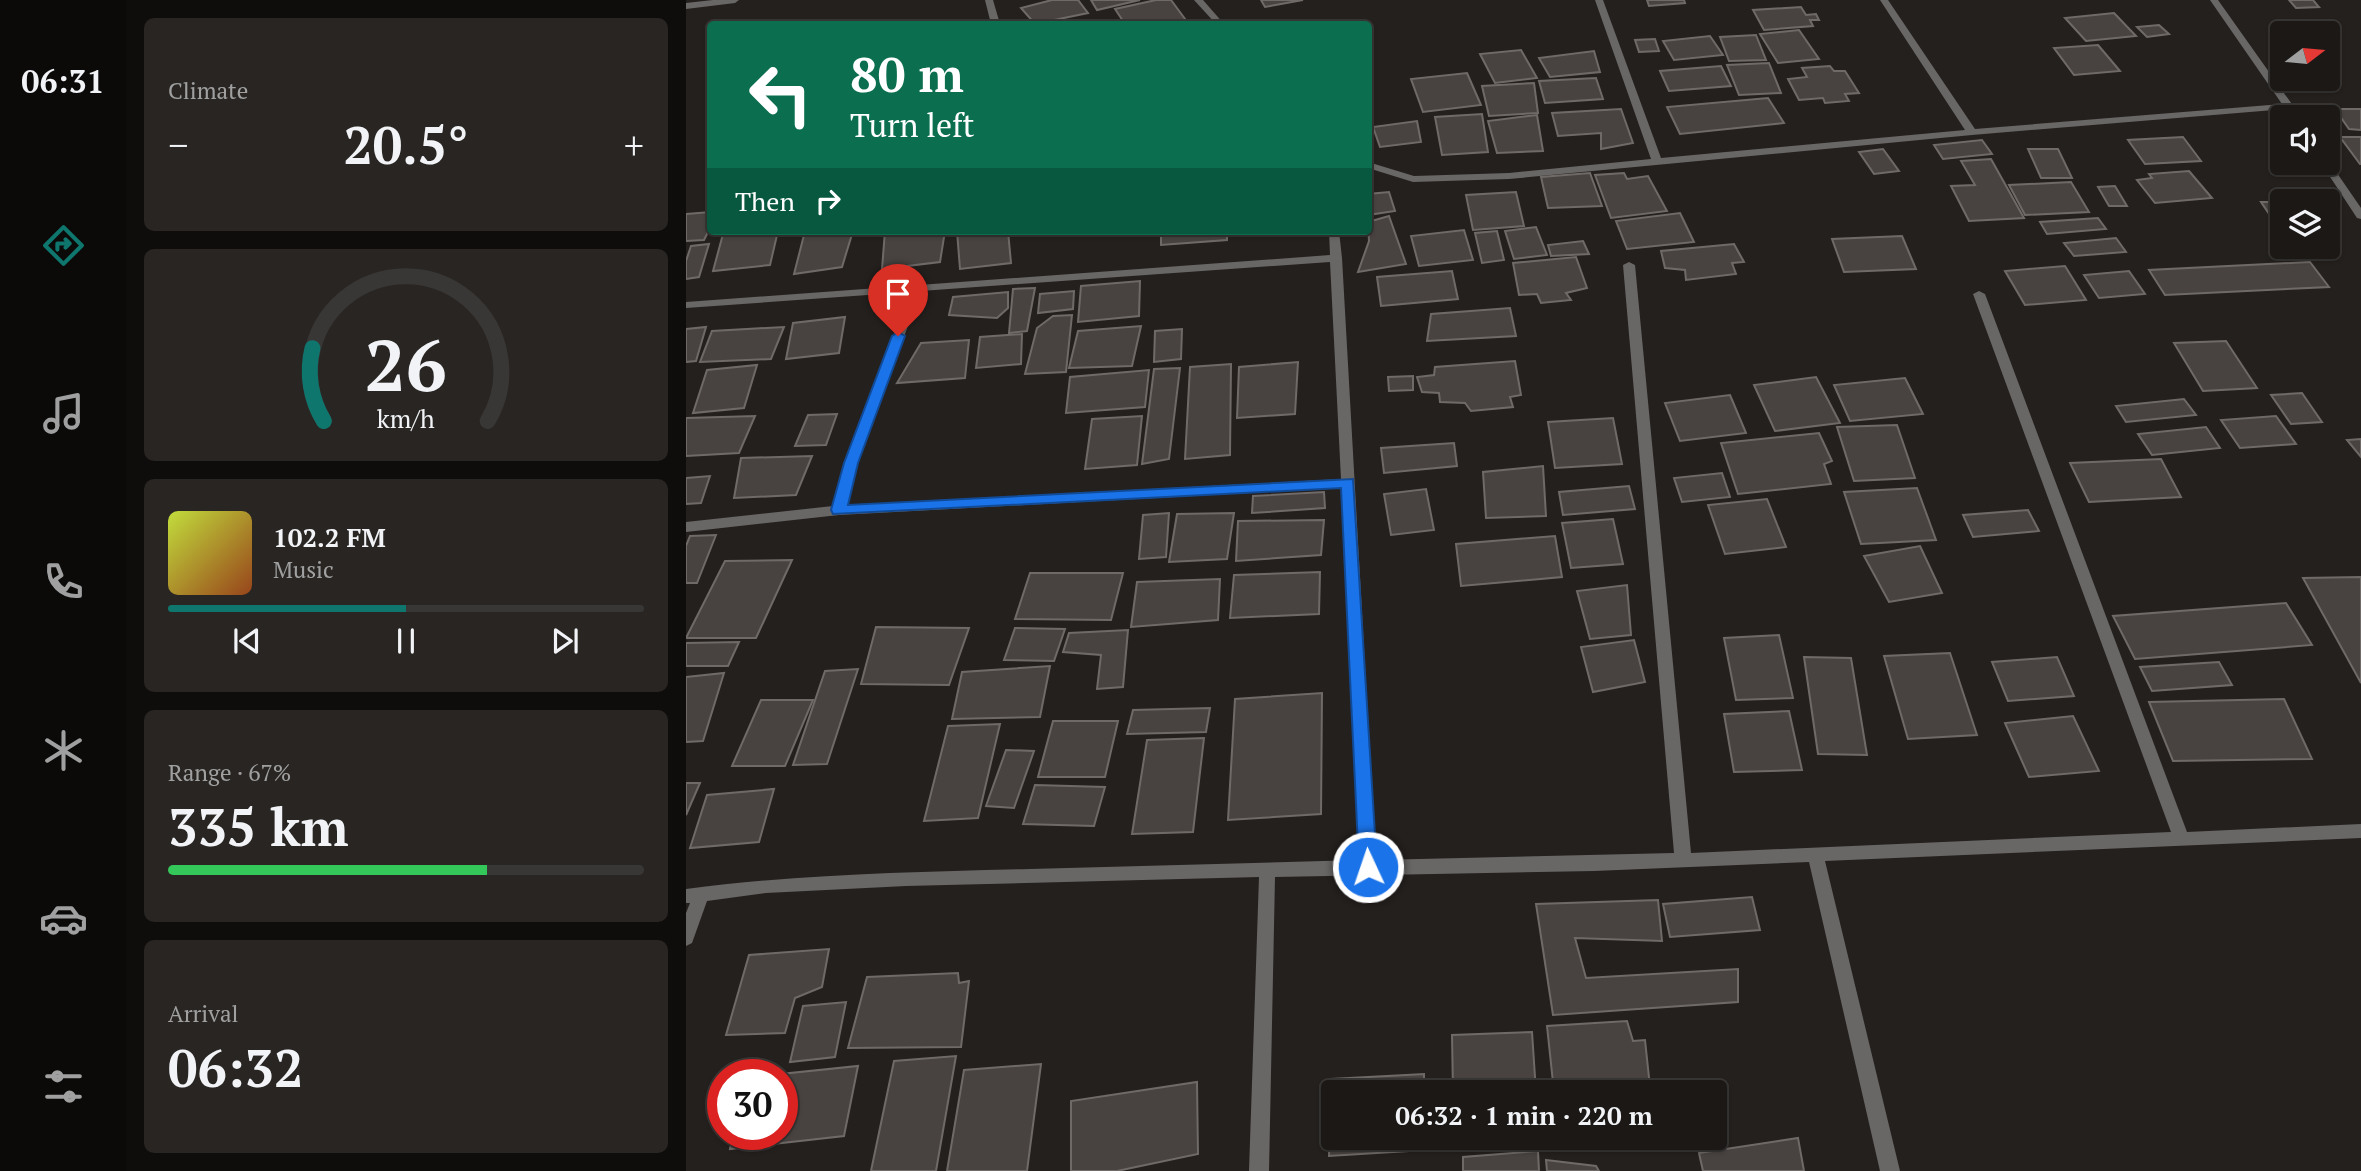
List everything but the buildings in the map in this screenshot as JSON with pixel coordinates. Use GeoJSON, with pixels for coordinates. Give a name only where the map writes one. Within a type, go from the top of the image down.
{"type":"FeatureCollection","features":[{"type":"Feature","properties":{"kind":"street"},"geometry":{"type":"LineString","coordinates":[[686,6],[735,0]]}},
{"type":"Feature","properties":{"kind":"street"},"geometry":{"type":"LineString","coordinates":[[990,0],[995,21]]}},
{"type":"Feature","properties":{"kind":"street"},"geometry":{"type":"LineString","coordinates":[[1198,0],[1217,21]]}},
{"type":"Feature","properties":{"kind":"street"},"geometry":{"type":"LineString","coordinates":[[1599,0],[1657,162]]}},
{"type":"Feature","properties":{"kind":"street"},"geometry":{"type":"LineString","coordinates":[[1884,0],[1972,131]]}},
{"type":"Feature","properties":{"kind":"street"},"geometry":{"type":"LineString","coordinates":[[2214,0],[2287,105]]}},
{"type":"Feature","properties":{"kind":"street"},"geometry":{"type":"LineString","coordinates":[[1372,166],[1413,179],[1509,176],[1972,131],[2270,107]]}},
{"type":"Feature","properties":{"kind":"street"},"geometry":{"type":"LineString","coordinates":[[2334,175],[2361,216]]}},
{"type":"Feature","properties":{"kind":"street"},"geometry":{"type":"LineString","coordinates":[[1334,235],[1368,867]]}},
{"type":"Feature","properties":{"kind":"street"},"geometry":{"type":"LineString","coordinates":[[686,305],[1336,258]]}},
{"type":"Feature","properties":{"kind":"street"},"geometry":{"type":"LineString","coordinates":[[1629,265],[1683,859]]}},
{"type":"Feature","properties":{"kind":"street"},"geometry":{"type":"LineString","coordinates":[[839,510],[851,463],[917,288]]}},
{"type":"Feature","properties":{"kind":"street"},"geometry":{"type":"LineString","coordinates":[[1979,294],[2182,837]]}},
{"type":"Feature","properties":{"kind":"street"},"geometry":{"type":"LineString","coordinates":[[686,527],[839,510],[1348,483]]}},
{"type":"Feature","properties":{"kind":"street"},"geometry":{"type":"LineString","coordinates":[[686,938],[693,895],[766,886],[906,879],[1267,869],[1594,864],[2361,831]]}},
{"type":"Feature","properties":{"kind":"street"},"geometry":{"type":"LineString","coordinates":[[1815,853],[1890,1171]]}},
{"type":"Feature","properties":{"kind":"street"},"geometry":{"type":"LineString","coordinates":[[1259,1171],[1267,869]]}},
{"type":"Feature","properties":{"kind":"route"},"geometry":{"type":"LineString","coordinates":[[898,336],[851,463],[839,510],[1348,483],[1368,867]]}}]}
